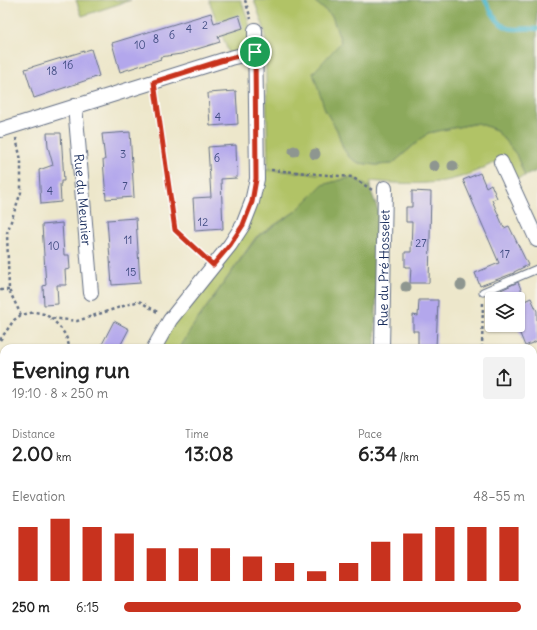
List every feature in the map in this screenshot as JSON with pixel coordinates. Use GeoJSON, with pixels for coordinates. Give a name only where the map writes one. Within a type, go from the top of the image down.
{"type":"FeatureCollection","features":[{"type":"Feature","properties":{"kind":"street"},"geometry":{"type":"LineString","coordinates":[[156,344],[170,320],[230,245],[243,225],[252,202],[256,179],[255,30]]}},
{"type":"Feature","properties":{"kind":"street"},"geometry":{"type":"LineString","coordinates":[[0,130],[230,58],[255,52]]}},
{"type":"Feature","properties":{"kind":"street","name":"Rue du Meunier"},"geometry":{"type":"LineString","coordinates":[[75,106],[92,293]]}},
{"type":"Feature","properties":{"kind":"street"},"geometry":{"type":"LineString","coordinates":[[501,162],[537,240]]}},
{"type":"Feature","properties":{"kind":"street","name":"Rue du Pré Hosselet"},"geometry":{"type":"LineString","coordinates":[[382,344],[385,192]]}},
{"type":"Feature","properties":{"kind":"street"},"geometry":{"type":"LineString","coordinates":[[107,630],[148,630]]}},
{"type":"Feature","properties":{"kind":"lane"},"geometry":{"type":"LineString","coordinates":[[484,292],[537,269]]}},
{"type":"Feature","properties":{"kind":"path"},"geometry":{"type":"LineString","coordinates":[[246,0],[255,30]]}},
{"type":"Feature","properties":{"kind":"path"},"geometry":{"type":"LineString","coordinates":[[154,82],[175,230],[213,265]]}},
{"type":"Feature","properties":{"kind":"path"},"geometry":{"type":"LineString","coordinates":[[14,126],[21,160],[21,192],[7,233],[8,290],[21,315]]}},
{"type":"Feature","properties":{"kind":"path"},"geometry":{"type":"LineString","coordinates":[[256,169],[352,177],[385,192]]}},
{"type":"Feature","properties":{"kind":"path"},"geometry":{"type":"LineString","coordinates":[[0,290],[8,290]]}},
{"type":"Feature","properties":{"kind":"path"},"geometry":{"type":"LineString","coordinates":[[482,344],[484,292]]}},
{"type":"Feature","properties":{"kind":"path"},"geometry":{"type":"LineString","coordinates":[[51,318],[77,321],[139,301],[170,320]]}},
{"type":"Feature","properties":{"kind":"path"},"geometry":{"type":"LineString","coordinates":[[0,340],[14,320],[21,315],[35,312],[44,314],[51,318],[67,337],[68,344]]}},
{"type":"Feature","properties":{"kind":"green space"},"geometry":{"type":"Polygon","coordinates":[[[76,0],[131,0],[82,16],[76,0]]]}},
{"type":"Feature","properties":{"kind":"green space"},"geometry":{"type":"Polygon","coordinates":[[[209,0],[241,0],[250,31],[250,37],[243,48],[229,54],[209,0]]]}},
{"type":"Feature","properties":{"kind":"green space"},"geometry":{"type":"Polygon","coordinates":[[[254,0],[313,0],[332,16],[341,42],[325,110],[337,130],[343,148],[349,157],[359,163],[376,165],[392,164],[428,133],[478,123],[496,130],[516,154],[525,176],[513,180],[501,160],[466,175],[439,182],[405,183],[371,181],[370,188],[352,177],[322,185],[296,211],[256,237],[193,326],[182,344],[157,344],[230,245],[256,169],[319,174],[268,169],[265,31],[254,0]]]}},
{"type":"Feature","properties":{"kind":"green space"},"geometry":{"type":"Polygon","coordinates":[[[313,0],[537,0],[537,171],[525,176],[516,154],[496,130],[478,123],[428,133],[392,164],[376,165],[359,163],[349,157],[343,148],[337,130],[325,110],[313,73],[341,42],[332,16],[313,0]]]}},
{"type":"Feature","properties":{"kind":"green space"},"geometry":{"type":"Polygon","coordinates":[[[352,177],[370,188],[379,213],[375,344],[182,344],[193,326],[257,237],[296,211],[322,185],[352,177]]]}},
{"type":"Feature","properties":{"kind":"building"},"geometry":{"type":"Polygon","coordinates":[[[211,13],[214,23],[239,15],[243,28],[218,36],[220,42],[181,54],[160,57],[161,59],[120,72],[112,43],[211,13]]]}},
{"type":"Feature","properties":{"kind":"building"},"geometry":{"type":"Polygon","coordinates":[[[91,49],[99,76],[34,98],[25,69],[91,49]]]}},
{"type":"Feature","properties":{"kind":"building"},"geometry":{"type":"Polygon","coordinates":[[[236,91],[238,124],[210,126],[208,93],[236,91]]]}},
{"type":"Feature","properties":{"kind":"building"},"geometry":{"type":"Polygon","coordinates":[[[130,132],[134,197],[106,199],[103,160],[105,160],[102,134],[130,132]]]}},
{"type":"Feature","properties":{"kind":"building"},"geometry":{"type":"Polygon","coordinates":[[[47,133],[61,133],[64,181],[61,181],[60,184],[61,202],[41,204],[39,170],[53,165],[48,147],[47,133]]]}},
{"type":"Feature","properties":{"kind":"building"},"geometry":{"type":"Polygon","coordinates":[[[236,145],[237,178],[221,179],[223,229],[195,231],[193,198],[211,197],[208,147],[236,145]]]}},
{"type":"Feature","properties":{"kind":"building"},"geometry":{"type":"Polygon","coordinates":[[[480,173],[486,187],[491,184],[497,198],[492,200],[504,228],[509,226],[528,265],[514,273],[480,286],[475,273],[499,263],[463,180],[480,173]]]}},
{"type":"Feature","properties":{"kind":"building"},"geometry":{"type":"Polygon","coordinates":[[[412,191],[431,192],[429,283],[410,283],[411,267],[405,267],[405,252],[411,252],[412,222],[406,222],[406,207],[412,207],[412,191]]]}},
{"type":"Feature","properties":{"kind":"building"},"geometry":{"type":"Polygon","coordinates":[[[136,218],[140,283],[112,285],[107,220],[136,218]]]}},
{"type":"Feature","properties":{"kind":"building"},"geometry":{"type":"Polygon","coordinates":[[[62,223],[64,255],[69,255],[70,269],[65,270],[66,285],[57,285],[58,304],[44,305],[43,286],[46,285],[42,225],[62,223]]]}},
{"type":"Feature","properties":{"kind":"building"},"geometry":{"type":"Polygon","coordinates":[[[518,282],[522,292],[502,292],[501,290],[518,282]]]}},
{"type":"Feature","properties":{"kind":"building"},"geometry":{"type":"Polygon","coordinates":[[[531,298],[537,311],[537,341],[530,344],[524,344],[519,332],[525,332],[525,301],[531,298]]]}},
{"type":"Feature","properties":{"kind":"building"},"geometry":{"type":"Polygon","coordinates":[[[419,300],[438,300],[436,344],[418,344],[418,331],[413,331],[413,315],[418,316],[419,300]]]}},
{"type":"Feature","properties":{"kind":"building"},"geometry":{"type":"Polygon","coordinates":[[[114,321],[129,329],[121,344],[102,344],[114,321]]]}},
{"type":"Feature","properties":{"kind":"waterway"},"geometry":{"type":"LineString","coordinates":[[485,0],[496,19],[504,26],[515,29],[537,29]]}},
{"type":"Feature","properties":{"kind":"route"},"geometry":{"type":"LineString","coordinates":[[255,52],[256,179],[252,202],[243,225],[230,245],[213,265],[175,230],[154,82],[230,58],[255,52]]}}]}
